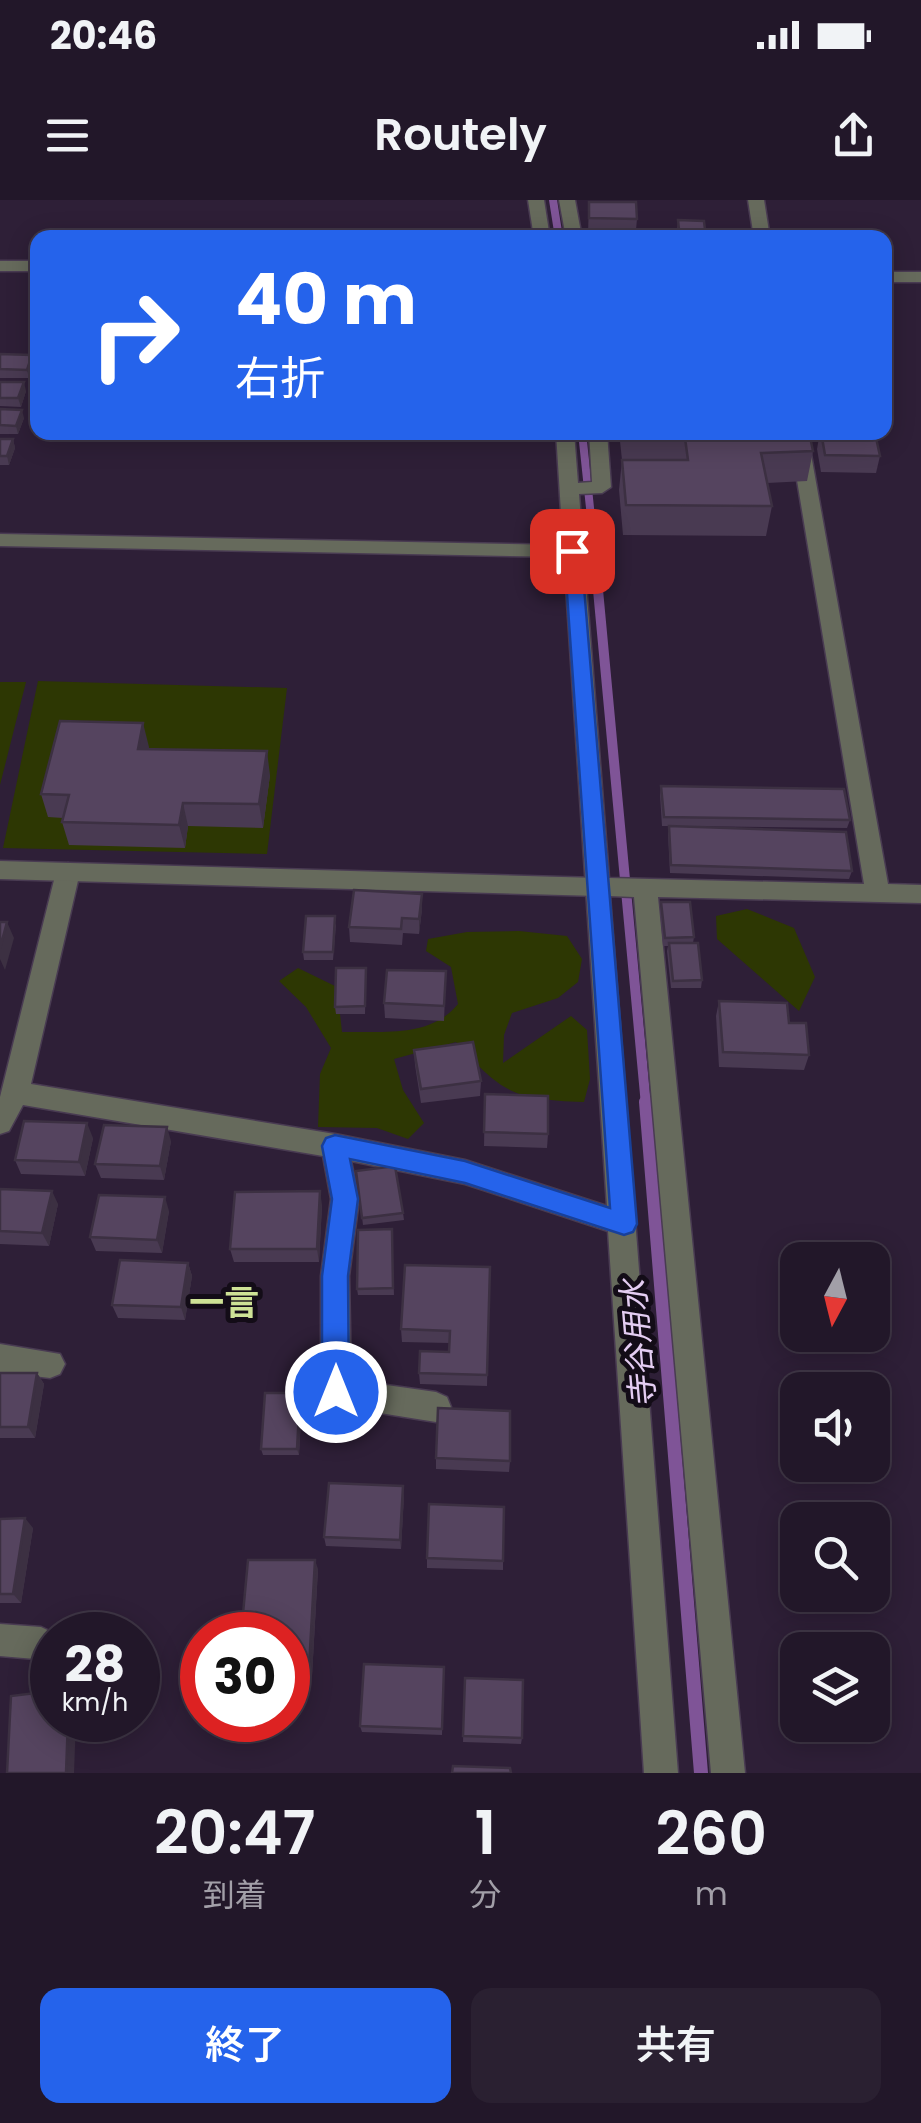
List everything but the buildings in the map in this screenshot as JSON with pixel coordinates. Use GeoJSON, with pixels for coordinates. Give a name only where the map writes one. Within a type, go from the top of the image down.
{"type":"FeatureCollection","features":[{"type":"Feature","properties":{"kind":"street"},"geometry":{"type":"LineString","coordinates":[[536,200],[541,230]]}},
{"type":"Feature","properties":{"kind":"street"},"geometry":{"type":"LineString","coordinates":[[568,200],[573,230]]}},
{"type":"Feature","properties":{"kind":"street"},"geometry":{"type":"LineString","coordinates":[[756,200],[761,230]]}},
{"type":"Feature","properties":{"kind":"street"},"geometry":{"type":"LineString","coordinates":[[0,266],[30,266]]}},
{"type":"Feature","properties":{"kind":"street"},"geometry":{"type":"LineString","coordinates":[[892,276],[921,277]]}},
{"type":"Feature","properties":{"kind":"street"},"geometry":{"type":"LineString","coordinates":[[565,440],[661,1773]]}},
{"type":"Feature","properties":{"kind":"street"},"geometry":{"type":"LineString","coordinates":[[568,489],[602,486],[599,440]]}},
{"type":"Feature","properties":{"kind":"street"},"geometry":{"type":"LineString","coordinates":[[799,440],[877,892]]}},
{"type":"Feature","properties":{"kind":"street"},"geometry":{"type":"LineString","coordinates":[[0,540],[572,551]]}},
{"type":"Feature","properties":{"kind":"street"},"geometry":{"type":"LineString","coordinates":[[0,870],[921,894]]}},
{"type":"Feature","properties":{"kind":"street"},"geometry":{"type":"LineString","coordinates":[[0,1123],[16,1093],[68,872]]}},
{"type":"Feature","properties":{"kind":"street"},"geometry":{"type":"LineString","coordinates":[[645,888],[728,1773]]}},
{"type":"Feature","properties":{"kind":"street"},"geometry":{"type":"LineString","coordinates":[[16,1093],[335,1146],[465,1172],[624,1224]]}},
{"type":"Feature","properties":{"kind":"street"},"geometry":{"type":"LineString","coordinates":[[335,1146],[345,1199],[335,1276],[336,1392],[436,1407]]}},
{"type":"Feature","properties":{"kind":"street"},"geometry":{"type":"LineString","coordinates":[[0,1358],[50,1364]]}},
{"type":"Feature","properties":{"kind":"street"},"geometry":{"type":"LineString","coordinates":[[0,1640],[30,1642]]}},
{"type":"Feature","properties":{"kind":"green space"},"geometry":{"type":"Polygon","coordinates":[[[38,681],[287,688],[267,854],[3,848],[38,681]]]}},
{"type":"Feature","properties":{"kind":"green space"},"geometry":{"type":"Polygon","coordinates":[[[0,682],[26,682],[0,785],[0,682]]]}},
{"type":"Feature","properties":{"kind":"green space"},"geometry":{"type":"Polygon","coordinates":[[[747,909],[794,928],[815,977],[799,1011],[717,939],[716,916],[747,909]]]}},
{"type":"Feature","properties":{"kind":"green space"},"geometry":{"type":"Polygon","coordinates":[[[519,931],[567,936],[582,959],[578,982],[558,998],[512,1013],[504,1035],[503,1063],[571,1016],[587,1030],[590,1079],[584,1102],[541,1099],[512,1091],[486,1073],[456,1042],[394,1059],[403,1090],[424,1123],[408,1139],[377,1128],[318,1127],[320,1074],[331,1048],[306,1007],[279,981],[298,968],[337,987],[342,1032],[420,1028],[447,1015],[458,1004],[451,967],[426,951],[428,939],[467,932],[519,931]]]}},
{"type":"Feature","properties":{"kind":"waterway","name":"寺谷用水"},"geometry":{"type":"LineString","coordinates":[[553,200],[558,230]]}},
{"type":"Feature","properties":{"kind":"waterway","name":"寺谷用水"},"geometry":{"type":"LineString","coordinates":[[583,440],[599,593]]}},
{"type":"Feature","properties":{"kind":"waterway","name":"寺谷用水"},"geometry":{"type":"LineString","coordinates":[[598,590],[646,1105]]}},
{"type":"Feature","properties":{"kind":"waterway","name":"寺谷用水"},"geometry":{"type":"LineString","coordinates":[[646,1102],[701,1773]]}},
{"type":"Feature","properties":{"kind":"district","name":"一言"},"geometry":{"type":"Point","coordinates":[224,1302]}},
{"type":"Feature","properties":{"kind":"route"},"geometry":{"type":"LineString","coordinates":[[336,1392],[335,1276],[345,1199],[335,1146],[465,1172],[624,1224],[572,551]]}}]}
